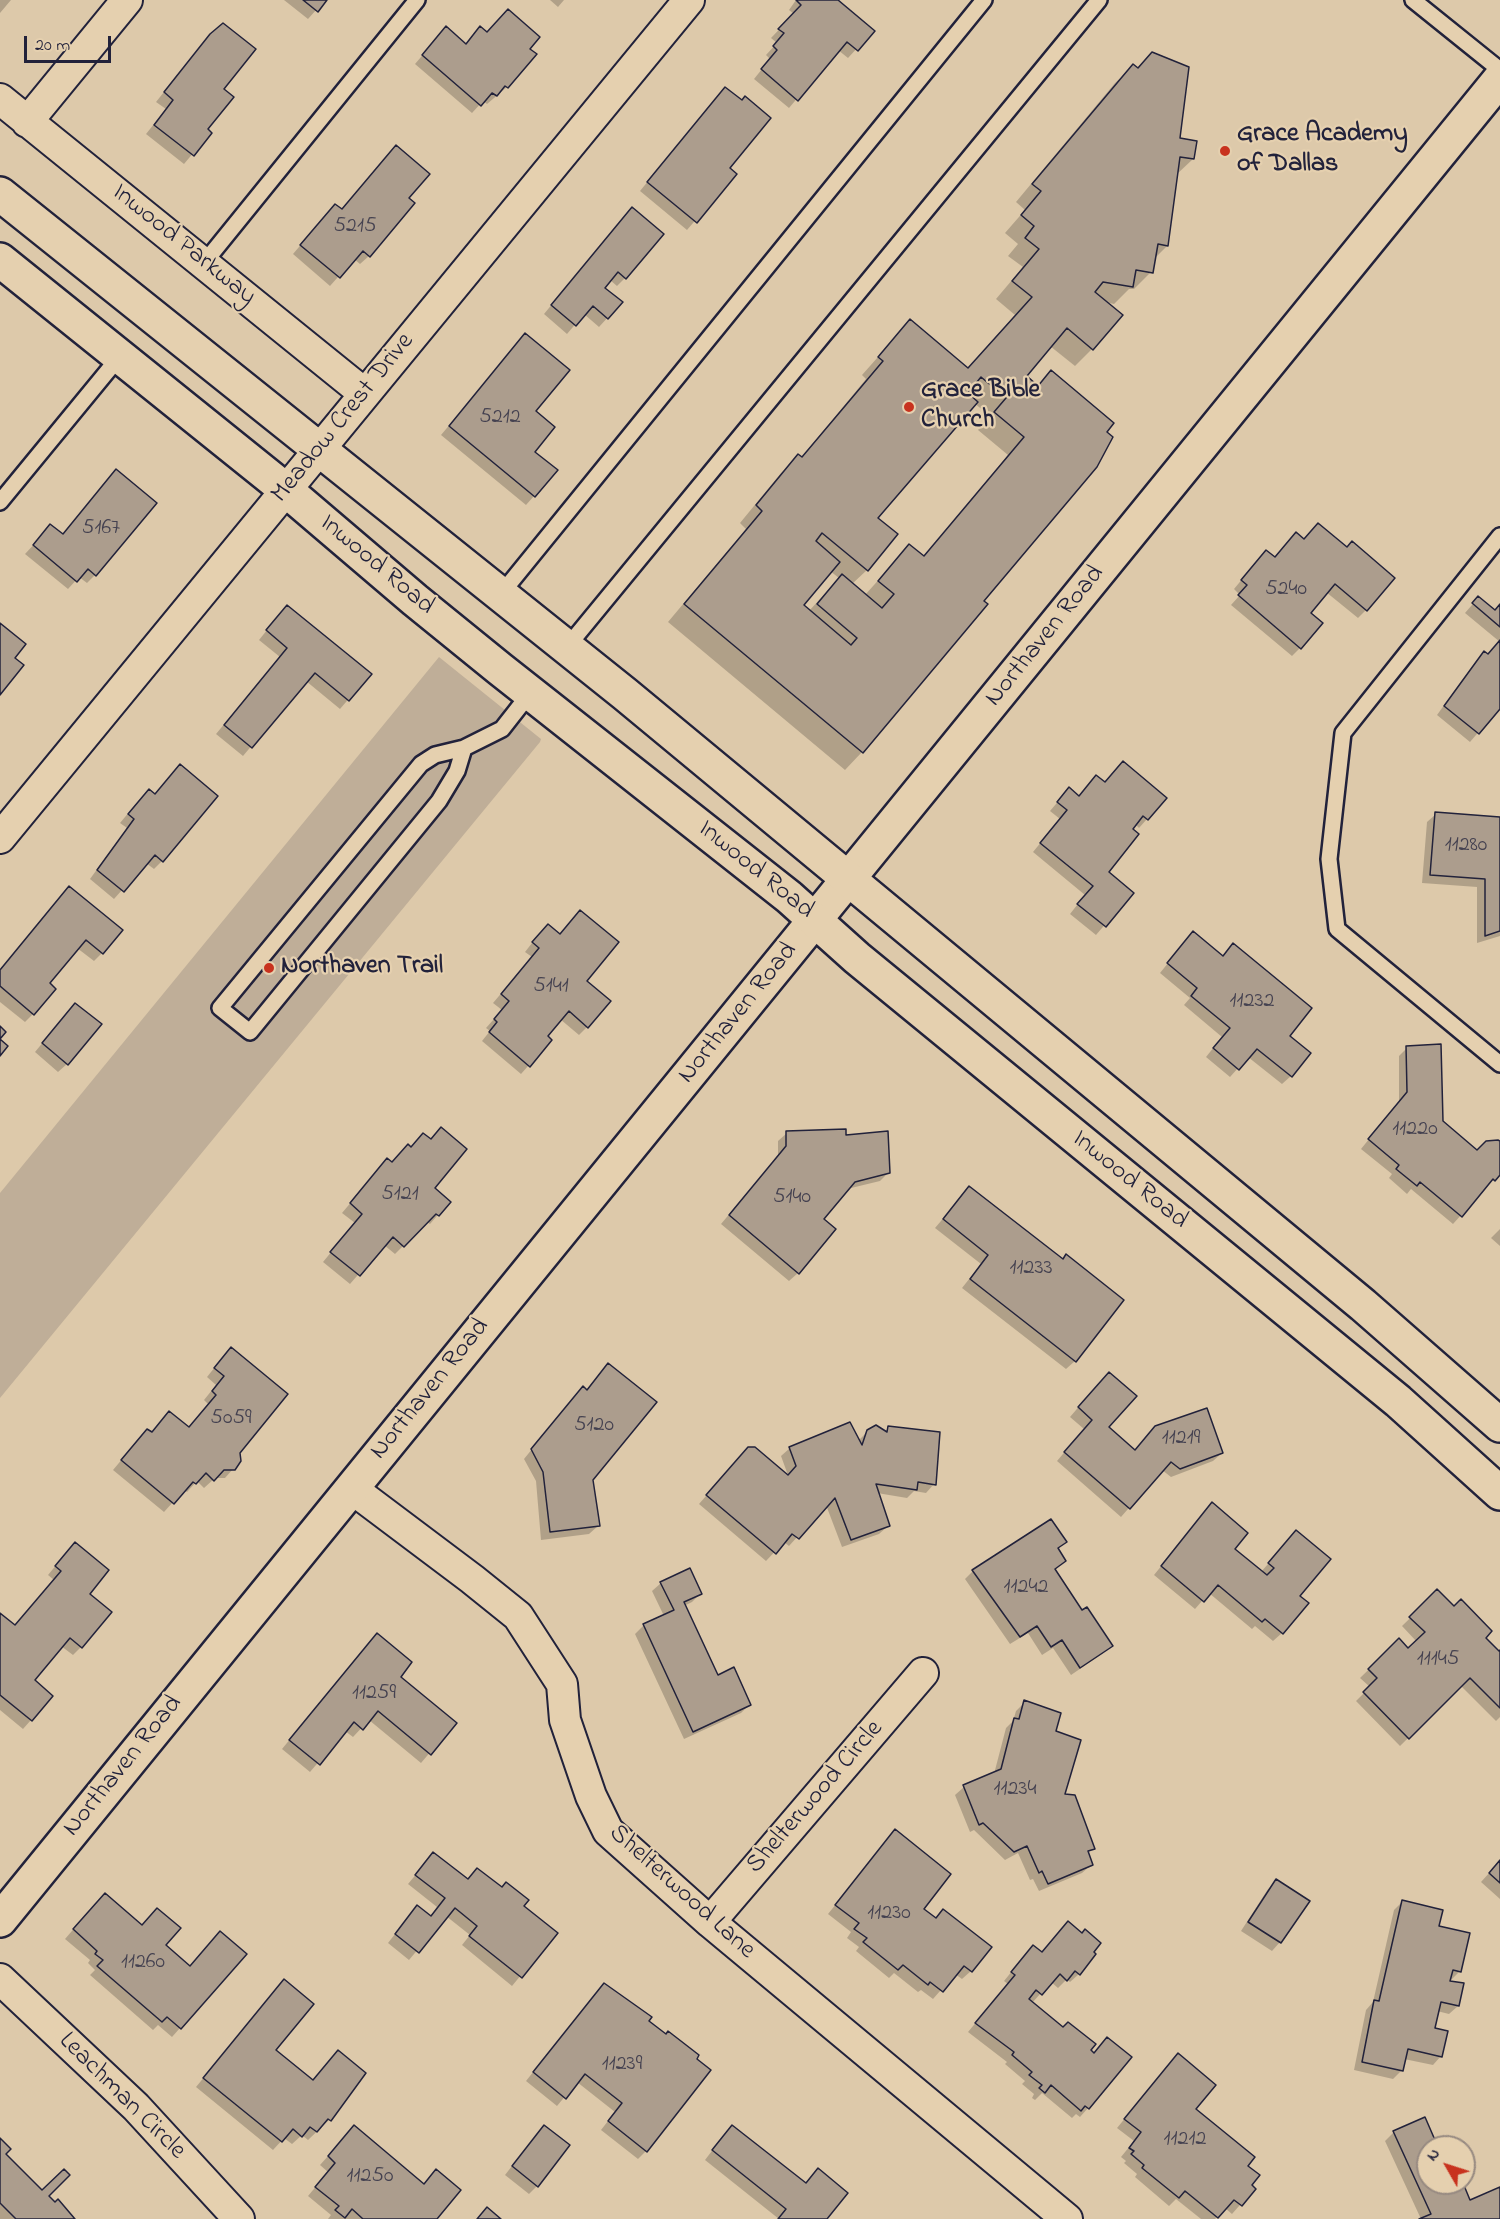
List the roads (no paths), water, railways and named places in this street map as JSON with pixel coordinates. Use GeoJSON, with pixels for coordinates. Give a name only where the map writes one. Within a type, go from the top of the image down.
{"type":"FeatureCollection","features":[{"type":"Feature","properties":{"kind":"main road","name":"Northaven Road"},"geometry":{"type":"LineString","coordinates":[[0,1920],[1500,79]]}},
{"type":"Feature","properties":{"kind":"main road","name":"Inwood Road"},"geometry":{"type":"LineString","coordinates":[[0,194],[319,451],[567,646],[1363,1305],[1500,1425]]}},
{"type":"Feature","properties":{"kind":"main road","name":"Inwood Road"},"geometry":{"type":"LineString","coordinates":[[0,260],[286,490],[418,603],[816,920],[857,958],[1398,1401],[1500,1493]]}},
{"type":"Feature","properties":{"kind":"street"},"geometry":{"type":"LineString","coordinates":[[27,122],[128,0]]}},
{"type":"Feature","properties":{"kind":"street","name":"Meadow Crest Drive"},"geometry":{"type":"LineString","coordinates":[[0,838],[689,0]]}},
{"type":"Feature","properties":{"kind":"street","name":"Inwood Parkway"},"geometry":{"type":"LineString","coordinates":[[0,99],[365,394]]}},
{"type":"Feature","properties":{"kind":"street","name":"Shelterwood Lane"},"geometry":{"type":"LineString","coordinates":[[351,1488],[518,1616],[562,1684],[566,1720],[591,1796],[608,1831],[710,1922],[1067,2219]]}},
{"type":"Feature","properties":{"kind":"street","name":"Shelterwood Circle"},"geometry":{"type":"LineString","coordinates":[[710,1922],[923,1673]]}},
{"type":"Feature","properties":{"kind":"street","name":"Leachman Circle"},"geometry":{"type":"LineString","coordinates":[[0,1979],[136,2107],[239,2219]]}},
{"type":"Feature","properties":{"kind":"lane"},"geometry":{"type":"LineString","coordinates":[[204,263],[417,0]]}},
{"type":"Feature","properties":{"kind":"lane"},"geometry":{"type":"LineString","coordinates":[[501,594],[984,0]]}},
{"type":"Feature","properties":{"kind":"lane"},"geometry":{"type":"LineString","coordinates":[[567,646],[1099,0]]}},
{"type":"Feature","properties":{"kind":"lane"},"geometry":{"type":"LineString","coordinates":[[1413,0],[1500,70]]}},
{"type":"Feature","properties":{"kind":"lane"},"geometry":{"type":"LineString","coordinates":[[0,502],[120,356]]}},
{"type":"Feature","properties":{"kind":"lane"},"geometry":{"type":"LineString","coordinates":[[1500,536],[1343,733],[1329,859],[1336,929],[1500,1064]]}},
{"type":"Feature","properties":{"kind":"lane"},"geometry":{"type":"LineString","coordinates":[[464,748],[457,771],[439,801],[250,1032],[220,1008],[421,764],[435,755],[464,748],[502,729],[531,692]]}},
{"type":"Feature","properties":{"kind":"place","name":"Grace Academy of Dallas"},"geometry":{"type":"Point","coordinates":[1225,151]}},
{"type":"Feature","properties":{"kind":"place","name":"Grace Bible Church"},"geometry":{"type":"Point","coordinates":[909,407]}},
{"type":"Feature","properties":{"kind":"place","name":"Northaven Trail"},"geometry":{"type":"Point","coordinates":[269,968]}}]}
